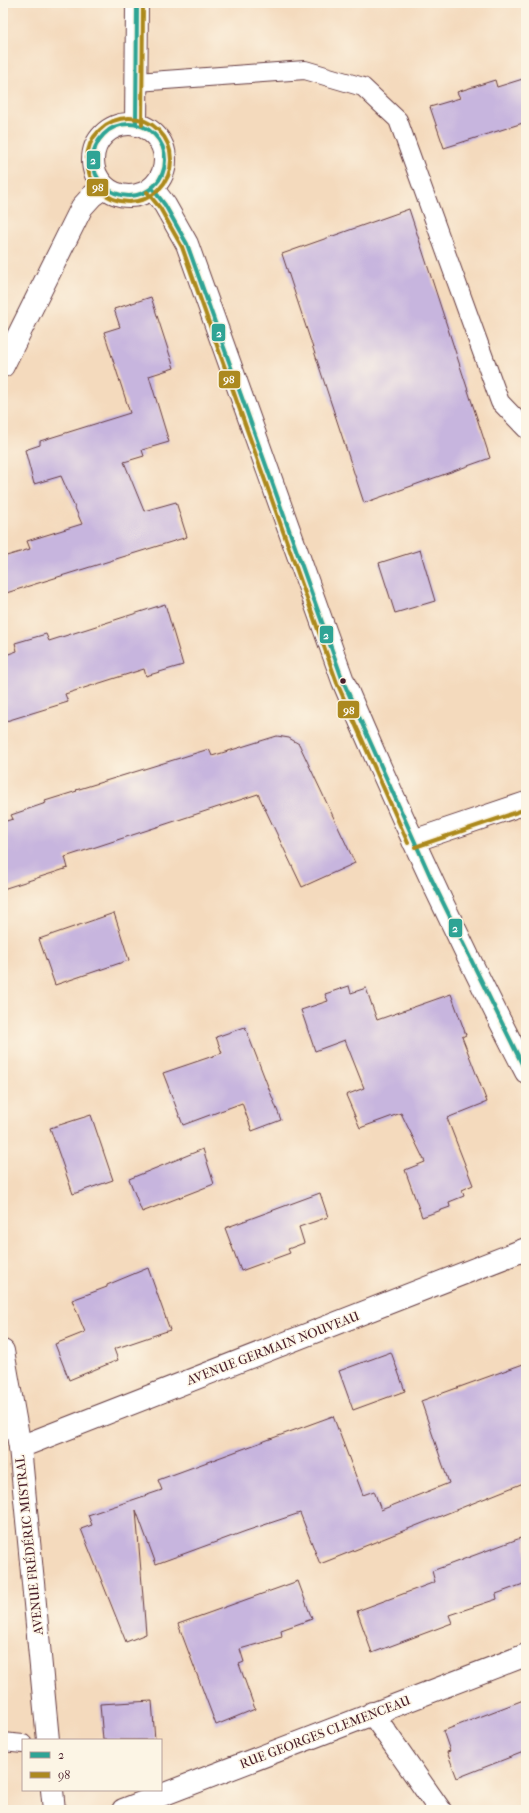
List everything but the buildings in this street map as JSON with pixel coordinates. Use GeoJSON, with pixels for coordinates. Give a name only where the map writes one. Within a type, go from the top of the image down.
{"type":"FeatureCollection","features":[{"type":"Feature","properties":{"kind":"street"},"geometry":{"type":"LineString","coordinates":[[136,125],[137,3]]}},
{"type":"Feature","properties":{"kind":"street"},"geometry":{"type":"LineString","coordinates":[[123,125],[136,125],[151,132],[161,144],[165,159],[162,175],[152,188],[141,194],[128,196],[116,194],[105,187],[96,176],[93,164],[94,150],[100,138],[110,129],[123,125]]}},
{"type":"Feature","properties":{"kind":"street"},"geometry":{"type":"LineString","coordinates":[[3,366],[82,207],[92,196],[105,187]]}},
{"type":"Feature","properties":{"kind":"street"},"geometry":{"type":"LineString","coordinates":[[152,188],[166,205],[187,244],[343,681],[413,841],[485,993],[526,1072]]}},
{"type":"Feature","properties":{"kind":"street"},"geometry":{"type":"LineString","coordinates":[[413,841],[526,803]]}},
{"type":"Feature","properties":{"kind":"street","name":"AVENUE GERMAIN NOUVEAU"},"geometry":{"type":"LineString","coordinates":[[20,1447],[526,1249]]}},
{"type":"Feature","properties":{"kind":"street","name":"AVENUE FRÉDÉRIC MISTRAL"},"geometry":{"type":"LineString","coordinates":[[3,1351],[20,1447],[48,1739]]}},
{"type":"Feature","properties":{"kind":"street","name":"RUE GEORGES CLEMENCEAU"},"geometry":{"type":"LineString","coordinates":[[123,1810],[526,1655]]}},
{"type":"Feature","properties":{"kind":"street"},"geometry":{"type":"LineString","coordinates":[[372,1713],[440,1810]]}},
{"type":"Feature","properties":{"kind":"street"},"geometry":{"type":"LineString","coordinates":[[52,1791],[54,1810]]}},
{"type":"Feature","properties":{"kind":"lane"},"geometry":{"type":"LineString","coordinates":[[137,82],[305,70],[363,87],[398,120],[500,402],[526,429]]}},
{"type":"Feature","properties":{"kind":"lane"},"geometry":{"type":"LineString","coordinates":[[3,1742],[22,1744]]}},
{"type":"Feature","properties":{"kind":"transit line","name":"2"},"geometry":{"type":"LineString","coordinates":[[136,125],[137,3]]}},
{"type":"Feature","properties":{"kind":"transit line","name":"98"},"geometry":{"type":"LineString","coordinates":[[142,125],[143,3]]}},
{"type":"Feature","properties":{"kind":"transit line","name":"98"},"geometry":{"type":"LineString","coordinates":[[129,118],[137,119],[152,125],[164,137],[170,152],[171,160],[170,168],[164,183],[152,195],[137,201],[129,202],[121,201],[106,195],[94,183],[88,168],[87,160],[88,152],[94,137],[106,125],[121,119],[129,118]]}},
{"type":"Feature","properties":{"kind":"transit line","name":"2"},"geometry":{"type":"LineString","coordinates":[[129,124],[149,130],[159,140],[165,160],[159,180],[149,190],[129,196],[109,190],[99,180],[93,160],[99,140],[109,130],[129,124]]}},
{"type":"Feature","properties":{"kind":"transit line","name":"2"},"geometry":{"type":"LineString","coordinates":[[152,188],[165,205],[187,244],[343,681],[431,878],[526,1072]]}},
{"type":"Feature","properties":{"kind":"transit line","name":"98"},"geometry":{"type":"LineString","coordinates":[[147,192],[160,208],[182,247],[337,683],[408,843]]}},
{"type":"Feature","properties":{"kind":"transit line","name":"98"},"geometry":{"type":"LineString","coordinates":[[415,847],[526,809]]}}]}
